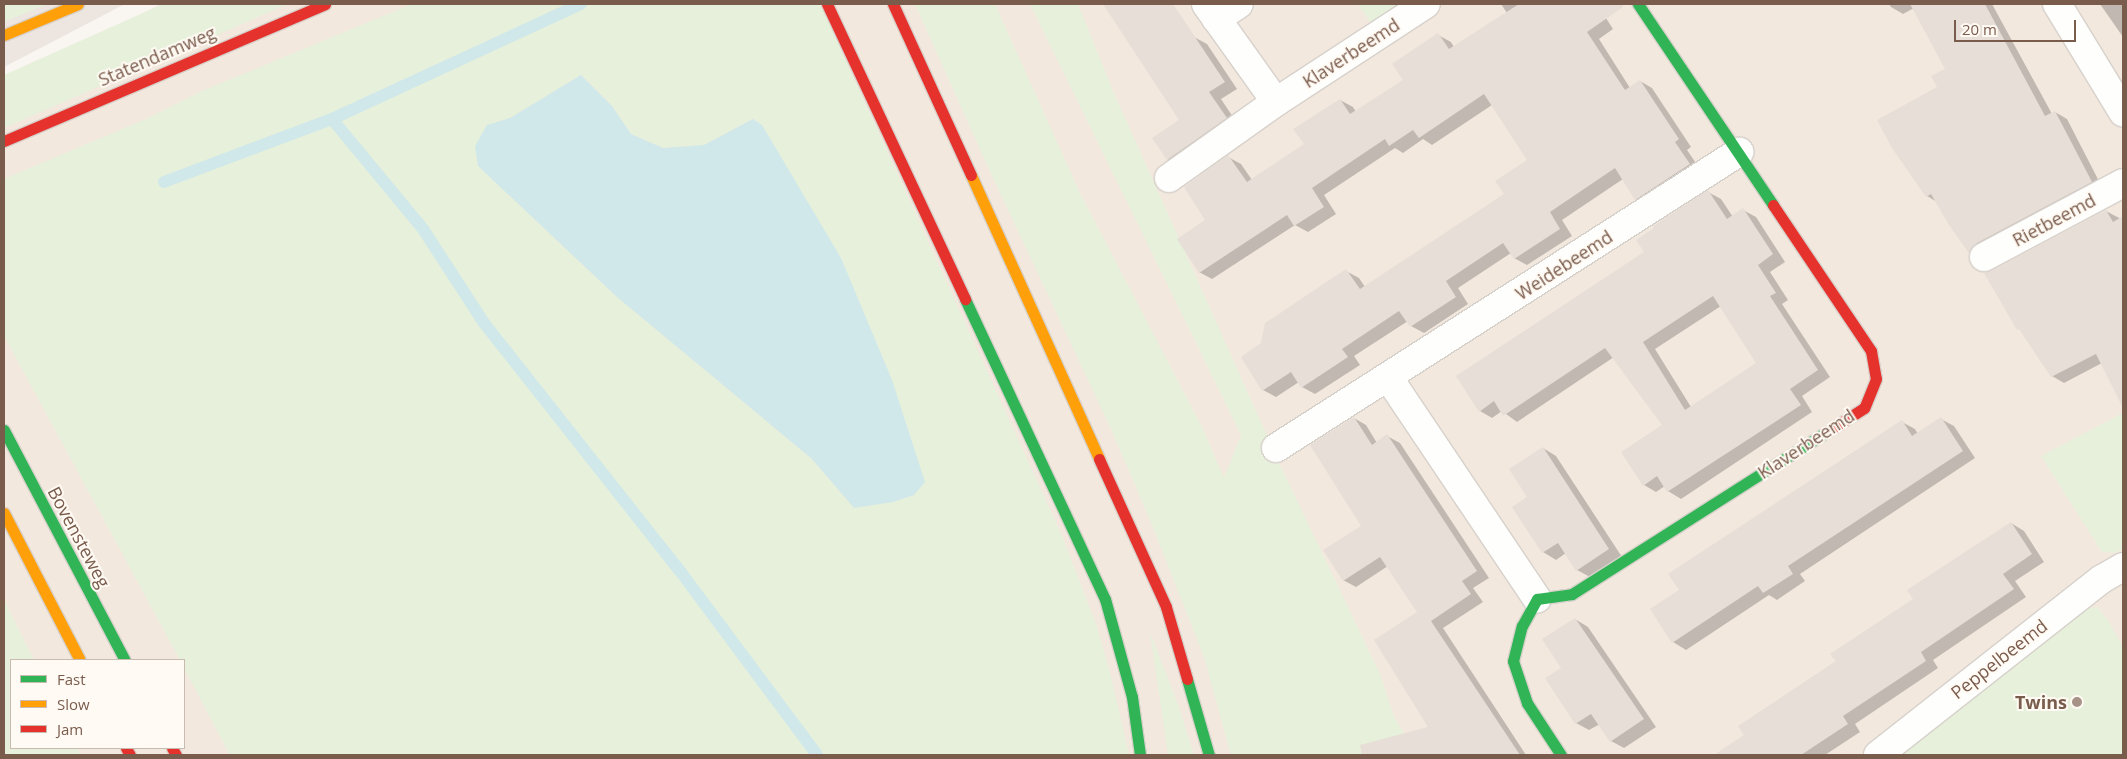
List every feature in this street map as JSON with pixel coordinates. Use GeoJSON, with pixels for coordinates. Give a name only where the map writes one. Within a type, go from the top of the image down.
{"type":"FeatureCollection","features":[{"type":"Feature","properties":{"kind":"main road"},"geometry":{"type":"LineString","coordinates":[[4,35],[78,4]]}},
{"type":"Feature","properties":{"kind":"main road","name":"Statendamweg"},"geometry":{"type":"LineString","coordinates":[[4,141],[325,4]]}},
{"type":"Feature","properties":{"kind":"main road"},"geometry":{"type":"LineString","coordinates":[[827,4],[1105,599],[1132,697],[1140,755]]}},
{"type":"Feature","properties":{"kind":"main road"},"geometry":{"type":"LineString","coordinates":[[893,4],[1166,607],[1209,755]]}},
{"type":"Feature","properties":{"kind":"main road","name":"Klaverbeemd"},"geometry":{"type":"LineString","coordinates":[[1537,599],[1572,594],[1864,408],[1876,379],[1871,351],[1740,152],[1638,4]]}},
{"type":"Feature","properties":{"kind":"main road","name":"Bovensteweg"},"geometry":{"type":"LineString","coordinates":[[4,430],[124,659]]}},
{"type":"Feature","properties":{"kind":"main road"},"geometry":{"type":"LineString","coordinates":[[4,514],[79,659]]}},
{"type":"Feature","properties":{"kind":"main road"},"geometry":{"type":"LineString","coordinates":[[1537,599],[1522,626],[1513,662],[1527,703],[1561,755]]}},
{"type":"Feature","properties":{"kind":"street"},"geometry":{"type":"LineString","coordinates":[[1239,4],[1211,11],[1276,102]]}},
{"type":"Feature","properties":{"kind":"street","name":"Klaverbeemd"},"geometry":{"type":"LineString","coordinates":[[1169,178],[1276,102],[1426,4]]}},
{"type":"Feature","properties":{"kind":"street"},"geometry":{"type":"LineString","coordinates":[[2057,4],[2123,112]]}},
{"type":"Feature","properties":{"kind":"street","name":"Weidebeemd"},"geometry":{"type":"LineString","coordinates":[[1276,448],[1740,152]]}},
{"type":"Feature","properties":{"kind":"street","name":"Rietbeemd"},"geometry":{"type":"LineString","coordinates":[[1984,257],[2123,183]]}},
{"type":"Feature","properties":{"kind":"street"},"geometry":{"type":"LineString","coordinates":[[1388,377],[1537,599]]}},
{"type":"Feature","properties":{"kind":"street","name":"Peppelbeemd"},"geometry":{"type":"LineString","coordinates":[[1878,755],[2102,578],[2123,567]]}},
{"type":"Feature","properties":{"kind":"shaded area"},"geometry":{"type":"Polygon","coordinates":[[[4,4],[125,4],[4,67],[4,4]]]}},
{"type":"Feature","properties":{"kind":"shaded area"},"geometry":{"type":"Polygon","coordinates":[[[161,4],[2123,4],[2123,755],[4,755],[4,85],[161,4]]]}},
{"type":"Feature","properties":{"kind":"green space"},"geometry":{"type":"Polygon","coordinates":[[[4,4],[48,4],[4,22],[4,4]]]}},
{"type":"Feature","properties":{"kind":"green space"},"geometry":{"type":"Polygon","coordinates":[[[163,4],[288,4],[4,128],[4,75],[163,4]]]}},
{"type":"Feature","properties":{"kind":"green space"},"geometry":{"type":"Polygon","coordinates":[[[412,4],[820,4],[1063,538],[1096,624],[1110,672],[1129,755],[230,755],[185,670],[185,659],[179,659],[4,336],[4,179],[146,119],[202,91],[412,4]],[[581,75],[510,118],[487,125],[478,166],[617,297],[812,459],[853,507],[753,119],[704,145],[663,148],[631,134],[612,106],[581,75]]]}},
{"type":"Feature","properties":{"kind":"green space"},"geometry":{"type":"Polygon","coordinates":[[[915,4],[995,4],[1080,193],[1204,431],[1224,478],[1241,435],[1030,4],[1078,4],[1113,91],[1281,467],[1380,674],[1394,717],[1417,755],[1231,755],[1204,657],[1150,520],[1111,429],[987,165],[915,4]]]}},
{"type":"Feature","properties":{"kind":"green space"},"geometry":{"type":"Polygon","coordinates":[[[1358,4],[1399,4],[1371,23],[1358,4]]]}},
{"type":"Feature","properties":{"kind":"green space"},"geometry":{"type":"Polygon","coordinates":[[[2123,413],[2123,549],[2115,553],[2102,552],[2041,456],[2123,413]]]}},
{"type":"Feature","properties":{"kind":"green space"},"geometry":{"type":"Polygon","coordinates":[[[4,600],[34,659],[10,659],[10,749],[78,749],[81,755],[4,755],[4,600]]]}},
{"type":"Feature","properties":{"kind":"green space"},"geometry":{"type":"Polygon","coordinates":[[[2097,607],[2107,619],[2123,647],[2123,755],[1888,755],[2074,611],[2097,607]]]}},
{"type":"Feature","properties":{"kind":"green space"},"geometry":{"type":"Polygon","coordinates":[[[1150,632],[1179,707],[1194,755],[1168,755],[1150,632]]]}},
{"type":"Feature","properties":{"kind":"water"},"geometry":{"type":"Polygon","coordinates":[[[581,75],[612,106],[631,134],[663,148],[704,145],[753,119],[762,125],[841,258],[892,380],[925,482],[914,495],[893,502],[854,508],[812,459],[617,297],[478,166],[475,146],[487,125],[510,118],[581,75]]]}},
{"type":"Feature","properties":{"kind":"building"},"geometry":{"type":"Polygon","coordinates":[[[1103,4],[1173,4],[1225,82],[1209,92],[1227,118],[1167,160],[1152,138],[1179,120],[1103,4]]]}},
{"type":"Feature","properties":{"kind":"building"},"geometry":{"type":"Polygon","coordinates":[[[1519,4],[1623,4],[1623,7],[1587,32],[1625,90],[1640,80],[1679,139],[1675,142],[1690,164],[1635,200],[1615,168],[1550,212],[1560,229],[1514,259],[1503,243],[1446,281],[1456,297],[1410,327],[1399,311],[1342,349],[1348,357],[1301,388],[1291,372],[1262,391],[1241,357],[1261,343],[1265,323],[1346,269],[1360,289],[1504,194],[1495,181],[1527,160],[1484,94],[1419,138],[1413,130],[1389,146],[1385,139],[1312,188],[1324,207],[1294,226],[1287,215],[1199,273],[1177,239],[1205,220],[1184,187],[1228,155],[1247,182],[1304,144],[1293,129],[1340,99],[1350,114],[1403,80],[1392,64],[1438,33],[1449,49],[1519,4]]]}},
{"type":"Feature","properties":{"kind":"building"},"geometry":{"type":"Polygon","coordinates":[[[1910,4],[1985,4],[2045,116],[2055,111],[2092,182],[1977,243],[1969,253],[1949,225],[1931,194],[1926,197],[1892,148],[1877,120],[1937,87],[1931,76],[1945,69],[1910,4]]]}},
{"type":"Feature","properties":{"kind":"building"},"geometry":{"type":"Polygon","coordinates":[[[1708,190],[1727,219],[1743,208],[1773,254],[1758,265],[1776,293],[1770,296],[1818,370],[1790,389],[1801,405],[1667,492],[1657,476],[1643,486],[1621,452],[1662,425],[1605,348],[1503,416],[1494,401],[1479,412],[1456,376],[1644,252],[1636,240],[1654,228],[1653,226],[1708,190]],[[1713,296],[1643,342],[1685,410],[1756,363],[1713,296]]]}},
{"type":"Feature","properties":{"kind":"building"},"geometry":{"type":"Polygon","coordinates":[[[2106,210],[2113,222],[2123,216],[2123,408],[2096,354],[2051,377],[2019,329],[2017,330],[1984,273],[2106,210]]]}},
{"type":"Feature","properties":{"kind":"building"},"geometry":{"type":"Polygon","coordinates":[[[1354,417],[1372,445],[1387,434],[1477,571],[1462,581],[1471,594],[1431,621],[1520,755],[1362,755],[1360,745],[1428,727],[1374,640],[1417,612],[1380,557],[1343,581],[1323,550],[1361,526],[1310,445],[1354,417]]]}},
{"type":"Feature","properties":{"kind":"building"},"geometry":{"type":"Polygon","coordinates":[[[1941,417],[1963,451],[1788,566],[1793,574],[1763,593],[1758,586],[1672,643],[1650,609],[1679,590],[1668,574],[1902,420],[1912,436],[1941,417]]]}},
{"type":"Feature","properties":{"kind":"building"},"geometry":{"type":"Polygon","coordinates":[[[1543,447],[1609,549],[1576,571],[1558,543],[1542,553],[1512,507],[1527,497],[1509,469],[1543,447]]]}},
{"type":"Feature","properties":{"kind":"building"},"geometry":{"type":"Polygon","coordinates":[[[2011,522],[2032,554],[2003,574],[2014,589],[1921,652],[1926,661],[1843,716],[1848,724],[1801,755],[1714,755],[1744,735],[1738,726],[1836,661],[1830,654],[1913,599],[1907,590],[2011,522]]]}},
{"type":"Feature","properties":{"kind":"building"},"geometry":{"type":"Polygon","coordinates":[[[1575,618],[1644,719],[1610,742],[1591,714],[1575,724],[1545,678],[1561,668],[1542,639],[1575,618]]]}},
{"type":"Feature","properties":{"kind":"waterway"},"geometry":{"type":"LineString","coordinates":[[164,182],[332,119],[581,4]]}},
{"type":"Feature","properties":{"kind":"waterway"},"geometry":{"type":"LineString","coordinates":[[332,119],[423,229],[484,323],[680,571],[817,755]]}},
{"type":"Feature","properties":{"kind":"traffic: fast"},"geometry":{"type":"LineString","coordinates":[[1638,4],[1773,205]]}},
{"type":"Feature","properties":{"kind":"traffic: fast"},"geometry":{"type":"LineString","coordinates":[[965,299],[1105,599],[1132,697],[1140,755]]}},
{"type":"Feature","properties":{"kind":"traffic: fast"},"geometry":{"type":"LineString","coordinates":[[4,430],[124,659]]}},
{"type":"Feature","properties":{"kind":"traffic: fast"},"geometry":{"type":"LineString","coordinates":[[1561,755],[1527,703],[1513,661],[1522,626],[1537,599],[1572,594],[1825,433]]}},
{"type":"Feature","properties":{"kind":"traffic: fast"},"geometry":{"type":"LineString","coordinates":[[1187,679],[1209,755]]}},
{"type":"Feature","properties":{"kind":"traffic: slow"},"geometry":{"type":"LineString","coordinates":[[4,35],[78,4]]}},
{"type":"Feature","properties":{"kind":"traffic: slow"},"geometry":{"type":"LineString","coordinates":[[971,175],[1099,459]]}},
{"type":"Feature","properties":{"kind":"traffic: slow"},"geometry":{"type":"LineString","coordinates":[[4,513],[79,659]]}},
{"type":"Feature","properties":{"kind":"traffic: jam"},"geometry":{"type":"LineString","coordinates":[[4,141],[325,4]]}},
{"type":"Feature","properties":{"kind":"traffic: jam"},"geometry":{"type":"LineString","coordinates":[[827,4],[965,299]]}},
{"type":"Feature","properties":{"kind":"traffic: jam"},"geometry":{"type":"LineString","coordinates":[[893,4],[971,175]]}},
{"type":"Feature","properties":{"kind":"traffic: jam"},"geometry":{"type":"LineString","coordinates":[[1773,205],[1871,351],[1876,379],[1864,408],[1825,433]]}},
{"type":"Feature","properties":{"kind":"traffic: jam"},"geometry":{"type":"LineString","coordinates":[[1099,459],[1166,607],[1187,679]]}},
{"type":"Feature","properties":{"kind":"traffic: jam"},"geometry":{"type":"LineString","coordinates":[[127,749],[130,755]]}},
{"type":"Feature","properties":{"kind":"traffic: jam"},"geometry":{"type":"LineString","coordinates":[[173,749],[176,755]]}},
{"type":"Feature","properties":{"kind":"place","name":"Twins"},"geometry":{"type":"Point","coordinates":[2077,702]}}]}
